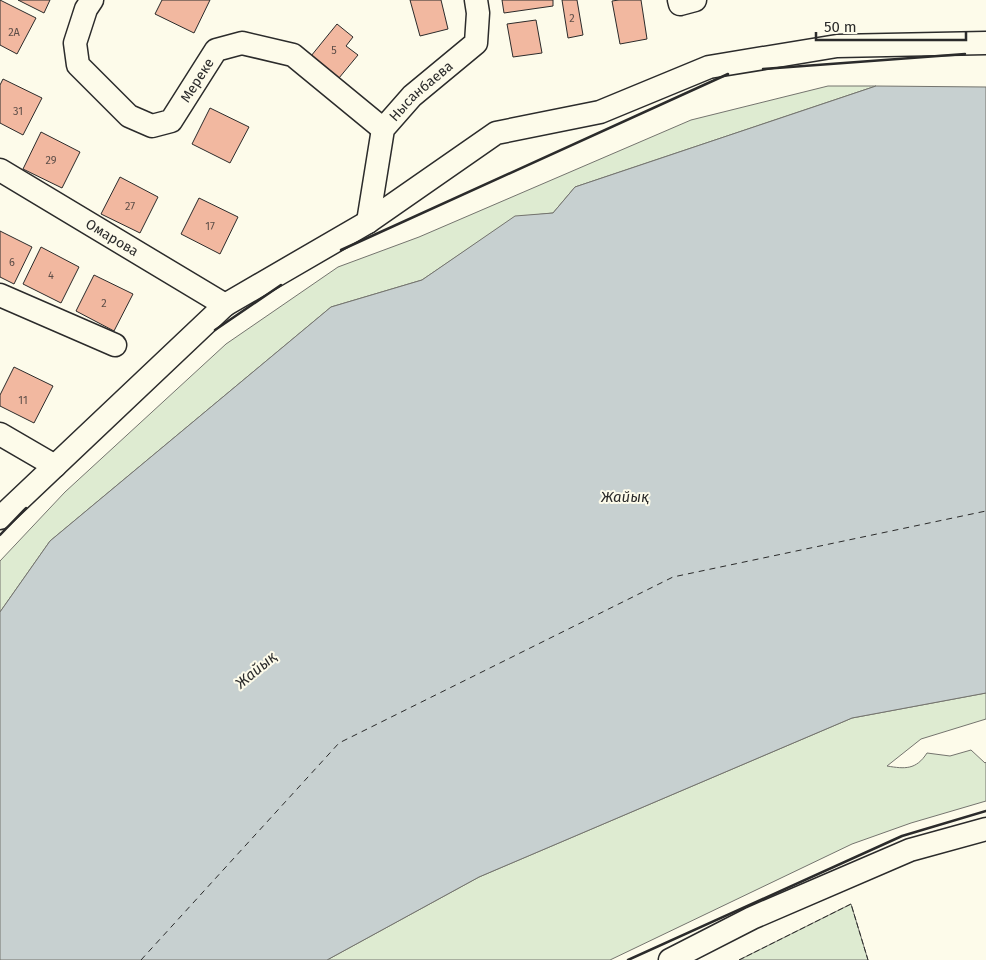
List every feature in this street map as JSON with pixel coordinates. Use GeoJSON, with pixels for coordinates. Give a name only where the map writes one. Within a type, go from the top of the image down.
{"type":"FeatureCollection","features":[{"type":"Feature","properties":{"kind":"street","name":"Мереке"},"geometry":{"type":"LineString","coordinates":[[92,0],[86,9],[75,43],[78,65],[129,116],[152,126],[171,121],[216,50],[242,43],[293,55],[384,129]]}},
{"type":"Feature","properties":{"kind":"street","name":"Нысанбаева"},"geometry":{"type":"LineString","coordinates":[[368,222],[384,129],[412,96],[476,43],[478,13],[476,0]]}},
{"type":"Feature","properties":{"kind":"street"},"geometry":{"type":"LineString","coordinates":[[679,0],[680,4],[695,0]]}},
{"type":"Feature","properties":{"kind":"street"},"geometry":{"type":"LineString","coordinates":[[0,518],[225,305],[368,222],[496,133],[600,112],[709,67],[836,46],[986,43]]}},
{"type":"Feature","properties":{"kind":"street","name":"Омарова"},"geometry":{"type":"LineString","coordinates":[[0,170],[225,305]]}},
{"type":"Feature","properties":{"kind":"street"},"geometry":{"type":"LineString","coordinates":[[0,295],[115,345]]}},
{"type":"Feature","properties":{"kind":"street"},"geometry":{"type":"LineString","coordinates":[[0,434],[55,466]]}},
{"type":"Feature","properties":{"kind":"street"},"geometry":{"type":"LineString","coordinates":[[670,960],[752,918],[910,850],[986,829]]}},
{"type":"Feature","properties":{"kind":"green space"},"geometry":{"type":"Polygon","coordinates":[[[828,86],[876,86],[575,187],[553,213],[515,217],[422,280],[331,307],[50,541],[0,612],[0,561],[65,492],[226,344],[338,267],[419,237],[691,120],[828,86]]]}},
{"type":"Feature","properties":{"kind":"green space"},"geometry":{"type":"Polygon","coordinates":[[[986,693],[986,719],[921,739],[887,766],[905,768],[919,763],[927,753],[950,756],[971,750],[986,762],[986,801],[911,823],[852,844],[610,960],[327,960],[479,877],[852,718],[986,693]]]}},
{"type":"Feature","properties":{"kind":"green space"},"geometry":{"type":"Polygon","coordinates":[[[851,904],[868,960],[739,960],[851,904]]]}},
{"type":"Feature","properties":{"kind":"water","name":"Жайық"},"geometry":{"type":"Polygon","coordinates":[[[876,86],[986,87],[986,693],[852,718],[479,877],[327,960],[0,960],[0,612],[50,541],[331,307],[422,280],[515,216],[553,213],[575,187],[876,86]]]}},
{"type":"Feature","properties":{"kind":"building"},"geometry":{"type":"Polygon","coordinates":[[[0,0],[36,18],[17,54],[0,45],[0,0]]]}},
{"type":"Feature","properties":{"kind":"building"},"geometry":{"type":"Polygon","coordinates":[[[18,0],[50,0],[44,13],[18,0]]]}},
{"type":"Feature","properties":{"kind":"building"},"geometry":{"type":"Polygon","coordinates":[[[162,0],[210,0],[194,33],[155,14],[162,0]]]}},
{"type":"Feature","properties":{"kind":"building"},"geometry":{"type":"Polygon","coordinates":[[[410,0],[441,0],[448,29],[420,36],[410,0]]]}},
{"type":"Feature","properties":{"kind":"building"},"geometry":{"type":"Polygon","coordinates":[[[502,0],[553,0],[553,6],[504,13],[502,0]]]}},
{"type":"Feature","properties":{"kind":"building"},"geometry":{"type":"Polygon","coordinates":[[[562,0],[577,0],[583,35],[568,38],[562,0]]]}},
{"type":"Feature","properties":{"kind":"building"},"geometry":{"type":"Polygon","coordinates":[[[641,0],[647,39],[620,44],[612,1],[641,0]]]}},
{"type":"Feature","properties":{"kind":"building"},"geometry":{"type":"Polygon","coordinates":[[[536,20],[542,53],[513,57],[507,24],[536,20]]]}},
{"type":"Feature","properties":{"kind":"building"},"geometry":{"type":"Polygon","coordinates":[[[337,24],[353,37],[346,46],[358,55],[339,78],[311,56],[337,24]]]}},
{"type":"Feature","properties":{"kind":"building"},"geometry":{"type":"Polygon","coordinates":[[[3,79],[42,98],[23,135],[0,123],[0,85],[3,79]]]}},
{"type":"Feature","properties":{"kind":"building"},"geometry":{"type":"Polygon","coordinates":[[[210,108],[249,127],[230,163],[192,144],[210,108]]]}},
{"type":"Feature","properties":{"kind":"building"},"geometry":{"type":"Polygon","coordinates":[[[41,132],[80,152],[62,188],[23,169],[41,132]]]}},
{"type":"Feature","properties":{"kind":"building"},"geometry":{"type":"Polygon","coordinates":[[[120,177],[158,197],[140,233],[101,214],[120,177]]]}},
{"type":"Feature","properties":{"kind":"building"},"geometry":{"type":"Polygon","coordinates":[[[199,198],[238,217],[220,254],[181,234],[199,198]]]}},
{"type":"Feature","properties":{"kind":"building"},"geometry":{"type":"Polygon","coordinates":[[[0,231],[32,247],[14,284],[0,277],[0,231]]]}},
{"type":"Feature","properties":{"kind":"building"},"geometry":{"type":"Polygon","coordinates":[[[41,247],[79,267],[61,303],[23,284],[41,247]]]}},
{"type":"Feature","properties":{"kind":"building"},"geometry":{"type":"Polygon","coordinates":[[[94,275],[133,294],[114,331],[76,311],[94,275]]]}},
{"type":"Feature","properties":{"kind":"building"},"geometry":{"type":"Polygon","coordinates":[[[14,367],[53,386],[34,423],[0,406],[0,395],[14,367]]]}},
{"type":"Feature","properties":{"kind":"ferry route"},"geometry":{"type":"LineString","coordinates":[[141,960],[339,743],[673,577],[986,511]]}},
{"type":"Feature","properties":{"kind":"fence"},"geometry":{"type":"LineString","coordinates":[[739,960],[851,904],[868,960]]}},
{"type":"Feature","properties":{"kind":"wall"},"geometry":{"type":"LineString","coordinates":[[763,69],[965,54]]}},
{"type":"Feature","properties":{"kind":"wall"},"geometry":{"type":"LineString","coordinates":[[341,250],[728,74]]}},
{"type":"Feature","properties":{"kind":"wall"},"geometry":{"type":"LineString","coordinates":[[215,330],[281,285]]}},
{"type":"Feature","properties":{"kind":"wall"},"geometry":{"type":"LineString","coordinates":[[0,535],[26,508]]}},
{"type":"Feature","properties":{"kind":"wall"},"geometry":{"type":"LineString","coordinates":[[628,960],[902,836],[986,811]]}}]}
